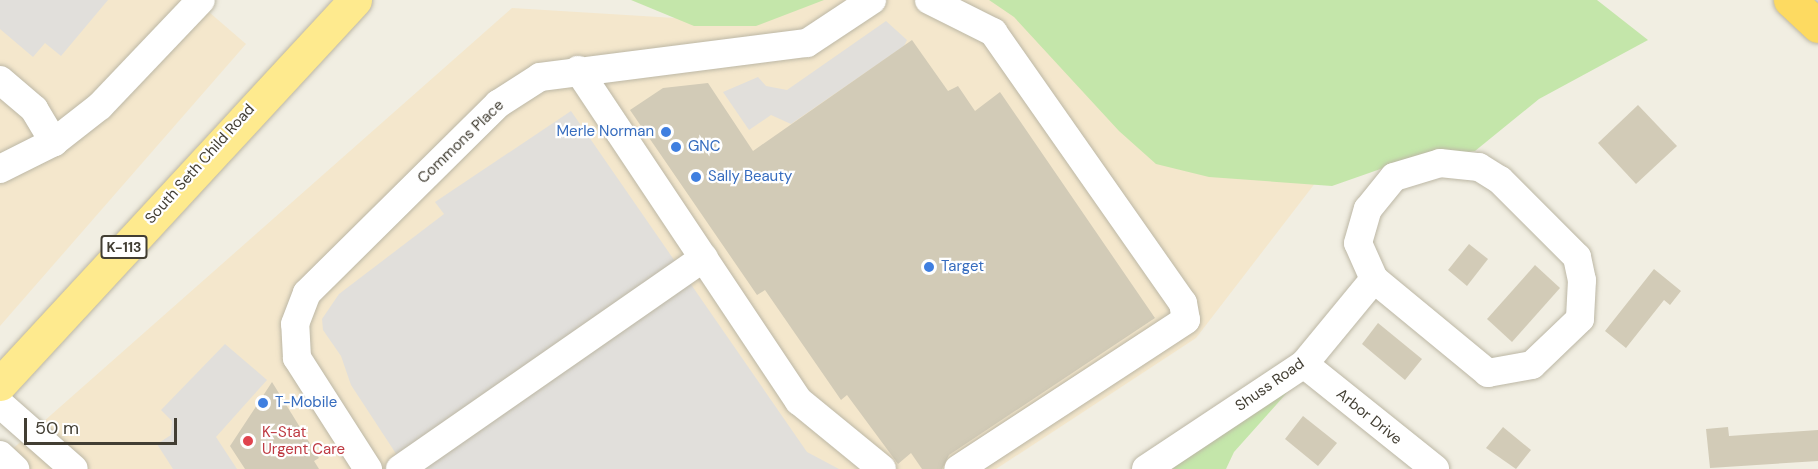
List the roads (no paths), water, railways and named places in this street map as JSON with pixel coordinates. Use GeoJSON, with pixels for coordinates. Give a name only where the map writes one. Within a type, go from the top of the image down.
{"type":"FeatureCollection","features":[{"type":"Feature","properties":{"kind":"highway"},"geometry":{"type":"LineString","coordinates":[[1790,0],[1818,26]]}},
{"type":"Feature","properties":{"kind":"main road","name":"South Seth Child Road"},"geometry":{"type":"LineString","coordinates":[[0,384],[355,0]]}},
{"type":"Feature","properties":{"kind":"street"},"geometry":{"type":"LineString","coordinates":[[0,169],[54,142],[100,106],[201,0]]}},
{"type":"Feature","properties":{"kind":"street","name":"Commons Place"},"geometry":{"type":"LineString","coordinates":[[368,469],[297,358],[295,324],[306,293],[498,104],[540,77],[578,70],[807,43],[872,0]]}},
{"type":"Feature","properties":{"kind":"street"},"geometry":{"type":"LineString","coordinates":[[929,0],[993,32],[1183,303],[1186,320],[958,469]]}},
{"type":"Feature","properties":{"kind":"street"},"geometry":{"type":"LineString","coordinates":[[578,70],[799,401],[882,469]]}},
{"type":"Feature","properties":{"kind":"street"},"geometry":{"type":"LineString","coordinates":[[0,80],[33,109],[54,142]]}},
{"type":"Feature","properties":{"kind":"street"},"geometry":{"type":"LineString","coordinates":[[1440,163],[1479,167],[1522,199],[1577,257],[1582,280],[1580,319],[1532,365],[1488,372],[1374,279],[1358,243],[1368,209],[1394,177],[1440,163]]}},
{"type":"Feature","properties":{"kind":"street"},"geometry":{"type":"LineString","coordinates":[[400,469],[704,258]]}},
{"type":"Feature","properties":{"kind":"street","name":"Shuss Road"},"geometry":{"type":"LineString","coordinates":[[1146,469],[1304,364],[1374,279]]}},
{"type":"Feature","properties":{"kind":"street","name":"Arbor Drive"},"geometry":{"type":"LineString","coordinates":[[1304,364],[1435,469]]}},
{"type":"Feature","properties":{"kind":"street"},"geometry":{"type":"LineString","coordinates":[[0,404],[74,469]]}},
{"type":"Feature","properties":{"kind":"street"},"geometry":{"type":"LineString","coordinates":[[0,455],[15,469]]}},
{"type":"Feature","properties":{"kind":"place","name":"Merle Norman"},"geometry":{"type":"Point","coordinates":[666,132]}},
{"type":"Feature","properties":{"kind":"place","name":"GNC"},"geometry":{"type":"Point","coordinates":[676,147]}},
{"type":"Feature","properties":{"kind":"place","name":"Sally Beauty"},"geometry":{"type":"Point","coordinates":[696,177]}},
{"type":"Feature","properties":{"kind":"place","name":"Target"},"geometry":{"type":"Point","coordinates":[929,267]}},
{"type":"Feature","properties":{"kind":"place","name":"T-Mobile"},"geometry":{"type":"Point","coordinates":[263,403]}},
{"type":"Feature","properties":{"kind":"place","name":"K-Stat Urgent Care"},"geometry":{"type":"Point","coordinates":[248,441]}}]}
